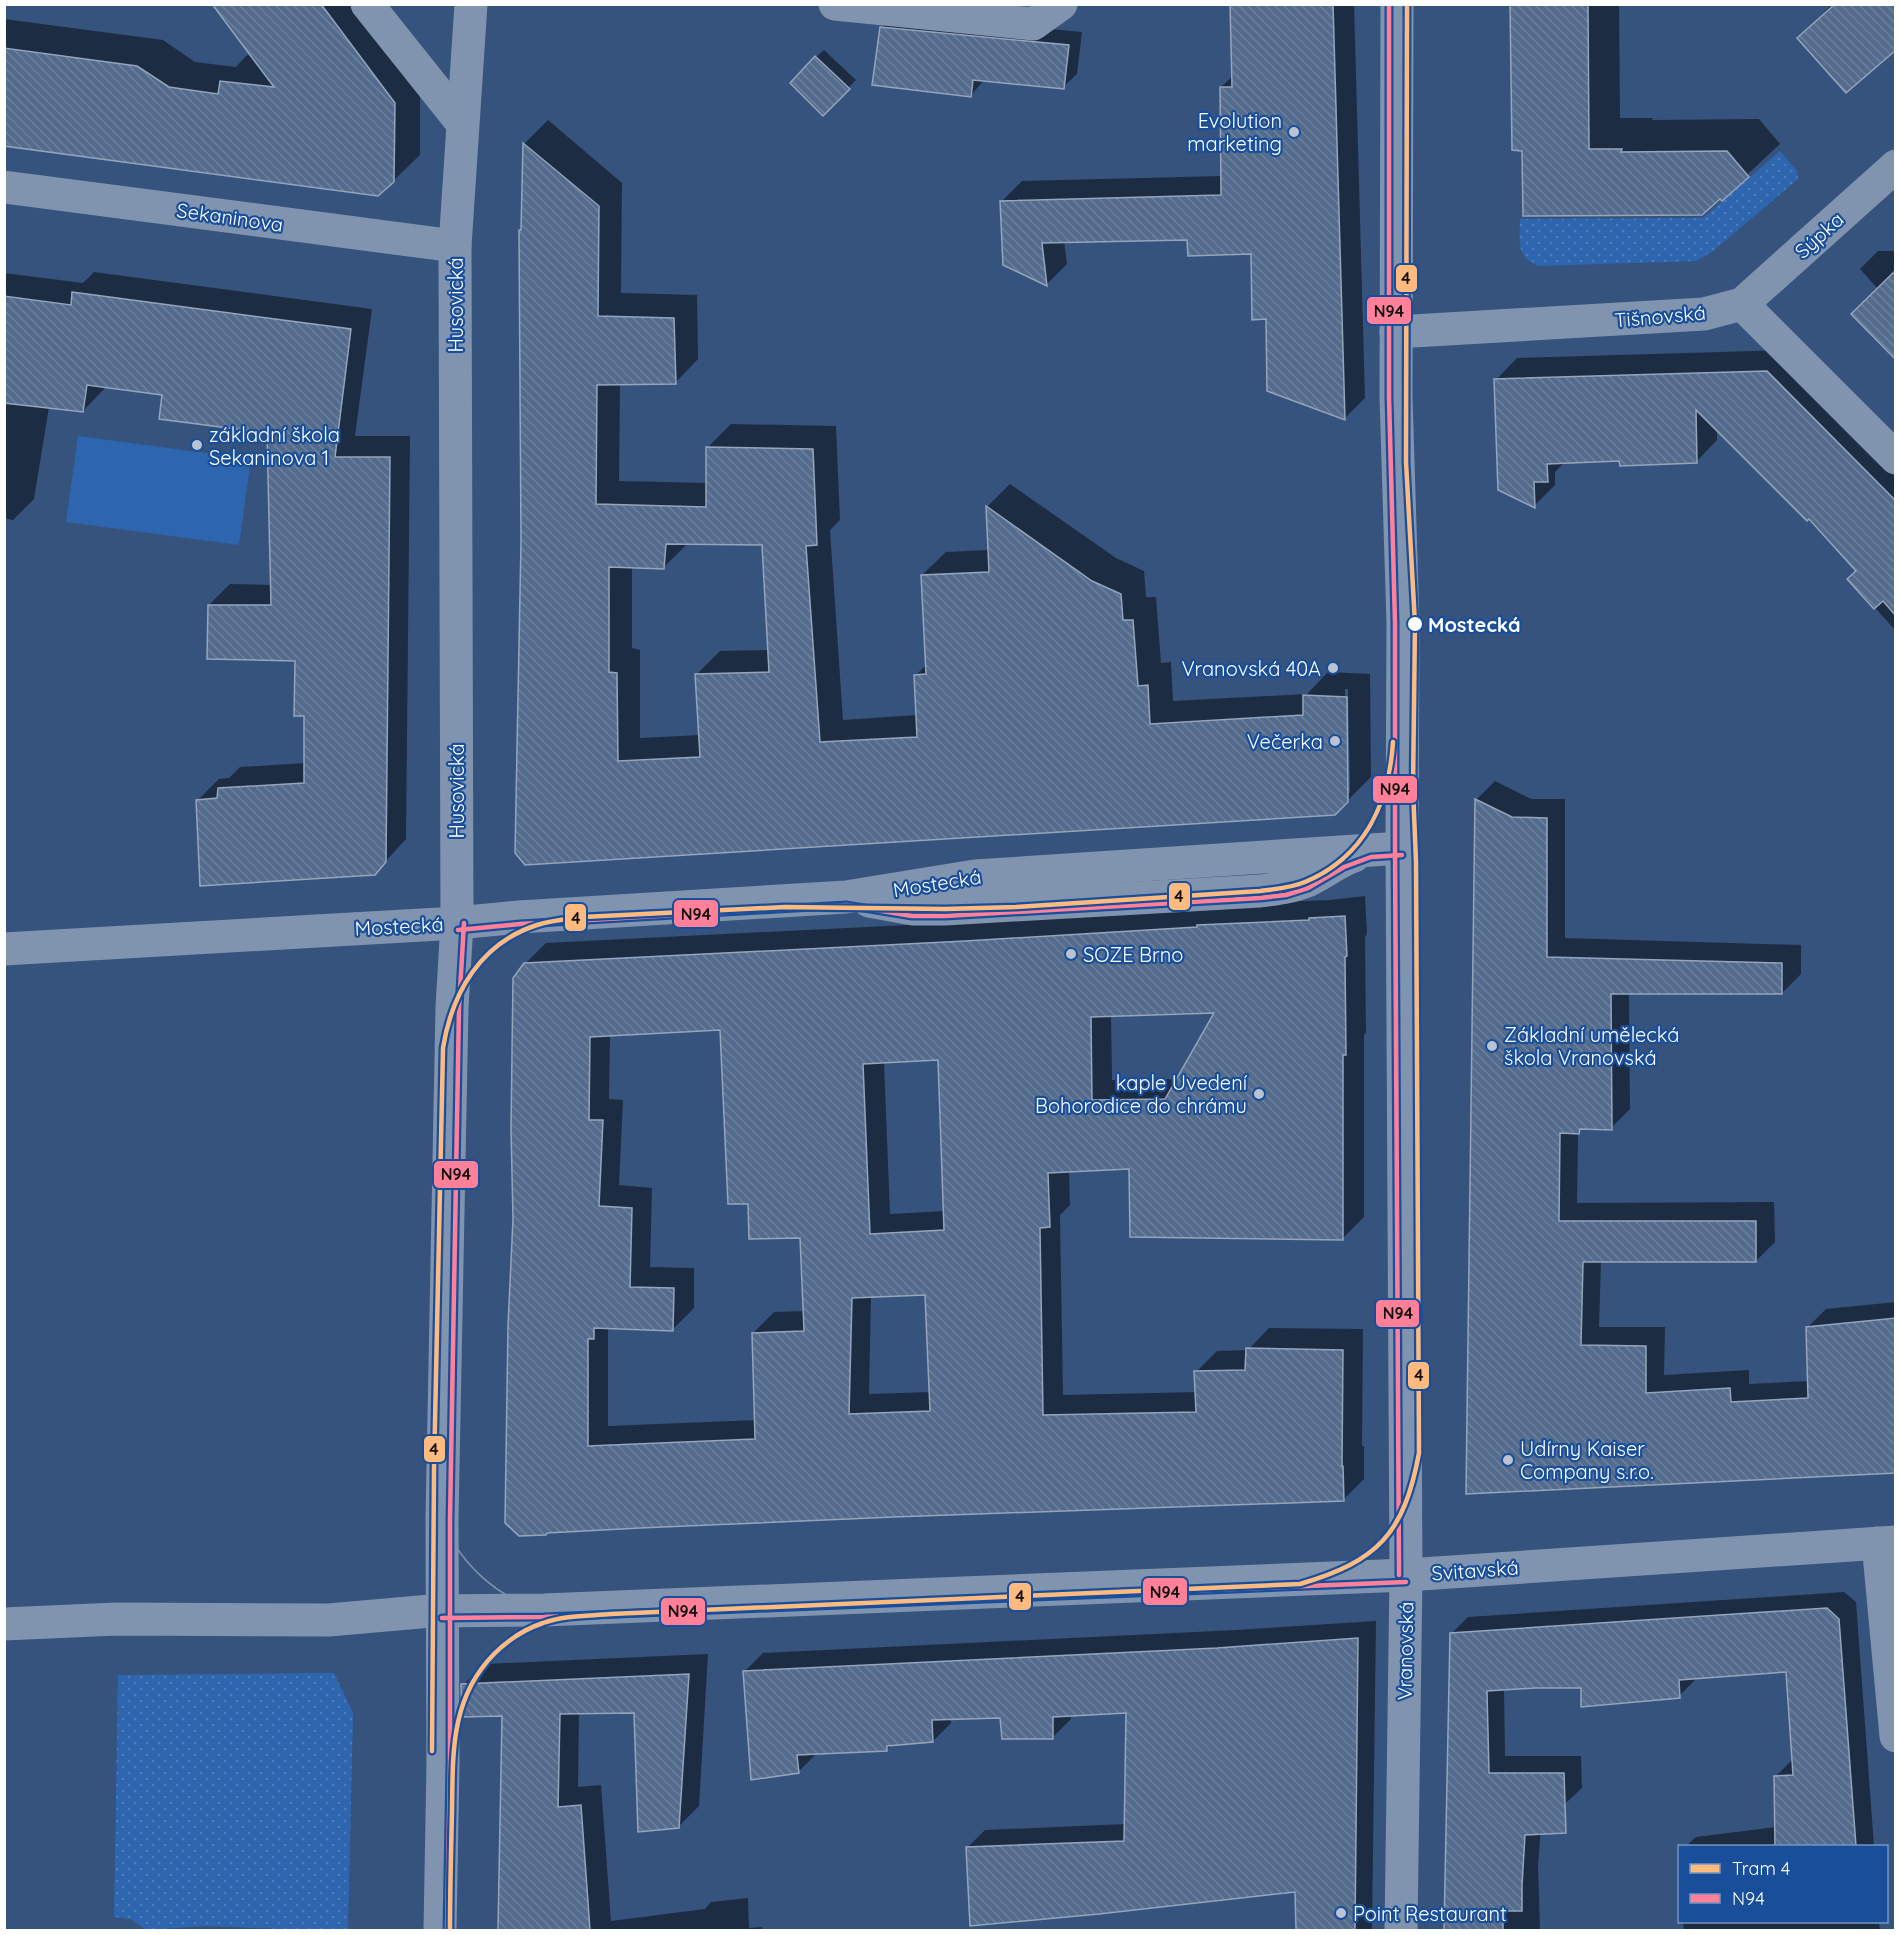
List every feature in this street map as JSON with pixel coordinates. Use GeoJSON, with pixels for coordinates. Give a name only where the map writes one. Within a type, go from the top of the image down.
{"type":"FeatureCollection","features":[{"type":"Feature","properties":{"kind":"street"},"geometry":{"type":"LineString","coordinates":[[367,4],[462,123]]}},
{"type":"Feature","properties":{"kind":"street","name":"Husovická"},"geometry":{"type":"LineString","coordinates":[[440,1930],[443,1763],[442,1610],[452,1019],[457,923],[455,246],[471,4]]}},
{"type":"Feature","properties":{"kind":"street"},"geometry":{"type":"LineString","coordinates":[[835,4],[1033,24],[1061,4]]}},
{"type":"Feature","properties":{"kind":"street","name":"Vranovská"},"geometry":{"type":"LineString","coordinates":[[1397,4],[1396,461],[1403,623],[1406,1575],[1401,1930]]}},
{"type":"Feature","properties":{"kind":"street","name":"Sýpka"},"geometry":{"type":"LineString","coordinates":[[1742,304],[1896,166]]}},
{"type":"Feature","properties":{"kind":"street","name":"Sekaninova"},"geometry":{"type":"LineString","coordinates":[[4,187],[455,246]]}},
{"type":"Feature","properties":{"kind":"street"},"geometry":{"type":"LineString","coordinates":[[1742,304],[1896,458]]}},
{"type":"Feature","properties":{"kind":"street","name":"Tišnovská"},"geometry":{"type":"LineString","coordinates":[[1396,332],[1704,314],[1742,304]]}},
{"type":"Feature","properties":{"kind":"street","name":"Mostecká"},"geometry":{"type":"LineString","coordinates":[[4,949],[457,923],[519,917],[846,897],[975,876],[1402,848]]}},
{"type":"Feature","properties":{"kind":"street"},"geometry":{"type":"LineString","coordinates":[[1887,1543],[1896,1736]]}},
{"type":"Feature","properties":{"kind":"street","name":"Svitavská"},"geometry":{"type":"LineString","coordinates":[[4,1624],[117,1618],[329,1620],[442,1610],[544,1610],[1406,1575],[1887,1543]]}},
{"type":"Feature","properties":{"kind":"shaded area"},"geometry":{"type":"Polygon","coordinates":[[[1780,151],[1797,171],[1798,179],[1712,252],[1696,261],[1538,266],[1525,257],[1520,247],[1520,219],[1703,218],[1780,151]]]}},
{"type":"Feature","properties":{"kind":"shaded area"},"geometry":{"type":"Polygon","coordinates":[[[78,436],[251,459],[239,545],[66,522],[78,436]]]}},
{"type":"Feature","properties":{"kind":"shaded area"},"geometry":{"type":"Polygon","coordinates":[[[334,1673],[353,1713],[348,1930],[206,1926],[146,1930],[131,1919],[114,1917],[118,1675],[334,1673]]]}},
{"type":"Feature","properties":{"kind":"building"},"geometry":{"type":"Polygon","coordinates":[[[212,4],[321,4],[395,103],[394,182],[378,196],[4,146],[4,48],[137,66],[169,87],[218,94],[220,81],[274,87],[212,4]]]}},
{"type":"Feature","properties":{"kind":"building"},"geometry":{"type":"Polygon","coordinates":[[[1230,4],[1333,4],[1345,420],[1267,391],[1266,319],[1252,320],[1251,254],[1188,256],[1187,240],[1042,243],[1047,286],[1003,265],[1000,201],[1221,195],[1220,87],[1232,87],[1230,4]]]}},
{"type":"Feature","properties":{"kind":"building"},"geometry":{"type":"Polygon","coordinates":[[[1510,4],[1588,4],[1589,149],[1622,149],[1621,152],[1727,151],[1749,177],[1702,215],[1523,216],[1522,151],[1512,150],[1510,4]]]}},
{"type":"Feature","properties":{"kind":"building"},"geometry":{"type":"Polygon","coordinates":[[[1835,4],[1896,4],[1896,50],[1846,93],[1797,38],[1835,4]]]}},
{"type":"Feature","properties":{"kind":"building"},"geometry":{"type":"Polygon","coordinates":[[[880,27],[1069,45],[1064,89],[973,80],[971,97],[872,85],[880,27]]]}},
{"type":"Feature","properties":{"kind":"building"},"geometry":{"type":"Polygon","coordinates":[[[815,56],[850,89],[823,116],[790,83],[815,56]]]}},
{"type":"Feature","properties":{"kind":"building"},"geometry":{"type":"Polygon","coordinates":[[[523,143],[599,206],[598,316],[674,318],[676,384],[597,385],[596,504],[706,507],[706,447],[813,449],[817,545],[806,546],[820,742],[917,737],[914,675],[926,674],[921,575],[989,572],[986,506],[1092,581],[1121,594],[1123,620],[1133,620],[1138,686],[1148,685],[1150,724],[1303,715],[1303,695],[1347,697],[1348,802],[1335,815],[525,865],[515,853],[521,542],[519,230],[521,230],[523,143]],[[666,544],[664,569],[609,567],[609,672],[617,673],[618,761],[700,757],[695,674],[769,672],[762,545],[666,544]]]}},
{"type":"Feature","properties":{"kind":"building"},"geometry":{"type":"Polygon","coordinates":[[[1896,270],[1896,360],[1851,314],[1896,270]]]}},
{"type":"Feature","properties":{"kind":"building"},"geometry":{"type":"Polygon","coordinates":[[[72,292],[351,329],[335,457],[390,457],[386,862],[375,875],[200,886],[196,800],[217,798],[218,788],[304,783],[304,716],[294,716],[295,661],[207,659],[208,605],[271,605],[267,433],[159,419],[162,395],[87,385],[83,412],[4,403],[4,296],[71,305],[72,292]]]}},
{"type":"Feature","properties":{"kind":"building"},"geometry":{"type":"Polygon","coordinates":[[[1767,371],[1896,501],[1896,616],[1883,601],[1874,609],[1847,579],[1856,571],[1809,519],[1807,521],[1696,410],[1697,463],[1620,466],[1619,461],[1547,464],[1548,482],[1534,482],[1535,508],[1498,490],[1494,379],[1767,371]]]}},
{"type":"Feature","properties":{"kind":"building"},"geometry":{"type":"Polygon","coordinates":[[[1475,799],[1512,817],[1547,818],[1547,957],[1782,963],[1782,994],[1611,994],[1612,1130],[1580,1129],[1579,1134],[1560,1133],[1559,1221],[1756,1221],[1756,1262],[1583,1262],[1581,1345],[1646,1346],[1646,1393],[1730,1388],[1731,1402],[1808,1398],[1806,1327],[1896,1318],[1896,1473],[1466,1494],[1475,799]]]}},
{"type":"Feature","properties":{"kind":"building"},"geometry":{"type":"Polygon","coordinates":[[[1345,916],[1347,956],[1345,957],[1346,1055],[1343,1055],[1343,1240],[1130,1237],[1129,1169],[1048,1173],[1050,1227],[1040,1228],[1043,1415],[1196,1412],[1194,1371],[1245,1370],[1246,1348],[1343,1350],[1344,1501],[894,1517],[640,1528],[519,1536],[505,1523],[508,1326],[513,1219],[511,1129],[513,978],[524,963],[965,941],[1197,927],[1197,925],[1309,920],[1309,918],[1345,916]],[[1214,1013],[1091,1017],[1092,1100],[1165,1099],[1214,1013]],[[720,1030],[590,1037],[589,1120],[603,1120],[599,1206],[632,1208],[630,1287],[674,1288],[673,1331],[594,1328],[594,1339],[588,1339],[588,1446],[755,1439],[752,1333],[804,1331],[800,1238],[749,1239],[748,1204],[728,1204],[720,1030]],[[938,1060],[863,1064],[870,1234],[944,1230],[938,1060]],[[925,1295],[852,1298],[849,1414],[930,1411],[925,1295]]]}},
{"type":"Feature","properties":{"kind":"building"},"geometry":{"type":"Polygon","coordinates":[[[1827,1608],[1839,1619],[1856,1845],[1775,1845],[1774,1776],[1793,1775],[1786,1672],[1679,1680],[1680,1698],[1581,1707],[1581,1688],[1487,1691],[1489,1773],[1564,1773],[1566,1833],[1525,1835],[1522,1911],[1503,1911],[1503,1930],[1444,1930],[1450,1633],[1827,1608]]]}},
{"type":"Feature","properties":{"kind":"building"},"geometry":{"type":"Polygon","coordinates":[[[1358,1638],[1355,1930],[1296,1930],[1295,1892],[970,1926],[966,1847],[1124,1841],[1126,1713],[1053,1717],[1053,1739],[1002,1739],[1000,1718],[932,1720],[933,1742],[887,1746],[887,1751],[797,1755],[799,1773],[751,1780],[743,1671],[1217,1648],[1358,1638]]]}},
{"type":"Feature","properties":{"kind":"building"},"geometry":{"type":"Polygon","coordinates":[[[689,1674],[679,1828],[638,1832],[634,1713],[560,1714],[558,1807],[581,1805],[590,1930],[498,1930],[502,1716],[462,1717],[461,1684],[689,1674]]]}},
{"type":"Feature","properties":{"kind":"tram line","name":"4"},"geometry":{"type":"LineString","coordinates":[[450,1930],[454,1748],[462,1708],[469,1689],[494,1654],[505,1644],[536,1625],[568,1617],[611,1614],[1300,1584],[1327,1575],[1368,1554],[1395,1524],[1405,1504],[1419,1453],[1416,862],[1413,789],[1415,624],[1406,462],[1407,4]]}},
{"type":"Feature","properties":{"kind":"tram line","name":"4"},"geometry":{"type":"LineString","coordinates":[[432,1751],[434,1469],[443,1048],[447,1027],[462,989],[472,972],[485,957],[517,933],[537,925],[583,917],[785,907],[945,909],[1016,907],[1260,891],[1294,886],[1326,871],[1344,858],[1370,826],[1386,786],[1393,742]]}},
{"type":"Feature","properties":{"kind":"tram line"},"geometry":{"type":"LineString","coordinates":[[434,1469],[442,1519],[449,1535],[470,1565],[483,1578],[512,1598],[546,1610],[611,1614]]}},
{"type":"Feature","properties":{"kind":"transit line","name":"N94"},"geometry":{"type":"LineString","coordinates":[[1389,4],[1389,397],[1395,623],[1399,1575]]}},
{"type":"Feature","properties":{"kind":"transit line","name":"N94"},"geometry":{"type":"LineString","coordinates":[[458,930],[520,924],[846,905],[912,916],[945,916],[1260,898],[1286,895],[1308,888],[1344,867],[1371,857],[1402,855]]}},
{"type":"Feature","properties":{"kind":"transit line","name":"N94"},"geometry":{"type":"LineString","coordinates":[[447,1930],[450,1519],[459,1007],[464,923]]}},
{"type":"Feature","properties":{"kind":"transit line","name":"N94"},"geometry":{"type":"LineString","coordinates":[[442,1618],[544,1617],[1406,1582]]}},
{"type":"Feature","properties":{"kind":"place","name":"Evolution marketing"},"geometry":{"type":"Point","coordinates":[1294,132]}},
{"type":"Feature","properties":{"kind":"place","name":"základní škola Sekaninova 1"},"geometry":{"type":"Point","coordinates":[197,445]}},
{"type":"Feature","properties":{"kind":"place","name":"Mostecká"},"geometry":{"type":"Point","coordinates":[1415,624]}},
{"type":"Feature","properties":{"kind":"place","name":"Vranovská 40A"},"geometry":{"type":"Point","coordinates":[1333,668]}},
{"type":"Feature","properties":{"kind":"place","name":"Večerka"},"geometry":{"type":"Point","coordinates":[1335,741]}},
{"type":"Feature","properties":{"kind":"place","name":"SOZE Brno"},"geometry":{"type":"Point","coordinates":[1071,954]}},
{"type":"Feature","properties":{"kind":"place","name":"Základní umělecká škola Vranovská"},"geometry":{"type":"Point","coordinates":[1492,1046]}},
{"type":"Feature","properties":{"kind":"place","name":"kaple Uvedení Bohorodice do chrámu"},"geometry":{"type":"Point","coordinates":[1259,1094]}},
{"type":"Feature","properties":{"kind":"place","name":"Udírny Kaiser Company s.r.o."},"geometry":{"type":"Point","coordinates":[1508,1460]}},
{"type":"Feature","properties":{"kind":"place","name":"Point Restaurant"},"geometry":{"type":"Point","coordinates":[1341,1913]}}]}
